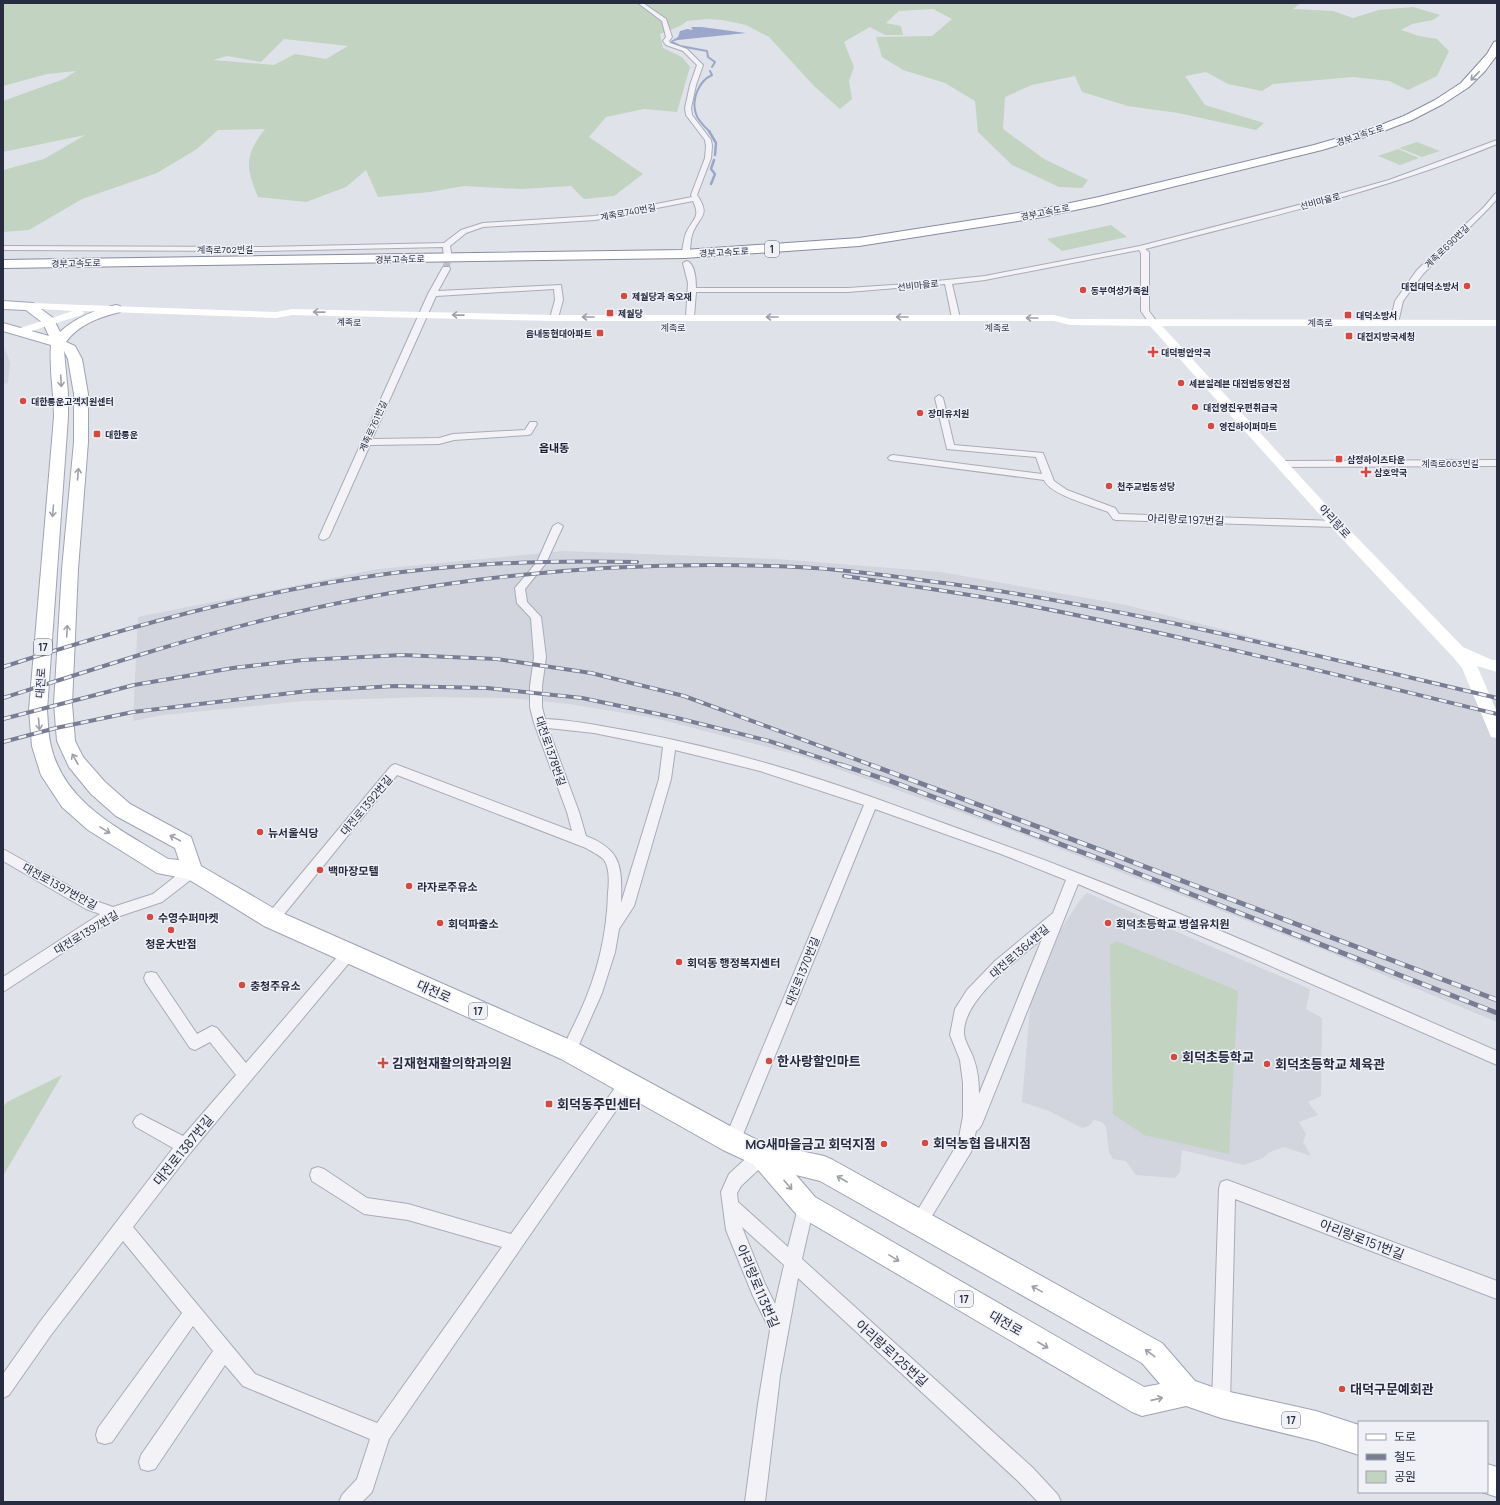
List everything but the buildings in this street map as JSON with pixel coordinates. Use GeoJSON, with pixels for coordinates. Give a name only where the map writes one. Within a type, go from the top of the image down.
{"type":"FeatureCollection","features":[{"type":"Feature","properties":{"kind":"highway","name":"경부고속도로"},"geometry":{"type":"LineString","coordinates":[[3,264],[653,255],[787,248],[859,242],[1037,214],[1099,202],[1325,146],[1408,118],[1439,102],[1465,85],[1484,65],[1497,44]]}},
{"type":"Feature","properties":{"kind":"highway","name":"경부고속도로"},"geometry":{"type":"LineString","coordinates":[[3,271],[693,260],[864,248],[1033,223],[1110,208],[1330,152],[1388,133],[1419,120],[1478,87],[1497,65]]}},
{"type":"Feature","properties":{"kind":"main road"},"geometry":{"type":"LineString","coordinates":[[3,305],[30,306]]}},
{"type":"Feature","properties":{"kind":"main road","name":"계족로"},"geometry":{"type":"LineString","coordinates":[[30,306],[276,315],[286,320],[690,317],[1054,318],[1070,322],[1497,323]]}},
{"type":"Feature","properties":{"kind":"main road","name":"대전로"},"geometry":{"type":"LineString","coordinates":[[30,306],[48,321],[58,343],[57,356],[61,393],[61,417],[38,710],[41,746],[51,775],[69,801],[95,824],[164,867],[192,871],[272,919],[568,1051],[732,1141],[762,1155],[824,1169],[1152,1353],[1186,1392],[1221,1404],[1316,1426],[1358,1440]]}},
{"type":"Feature","properties":{"kind":"main road"},"geometry":{"type":"LineString","coordinates":[[21,331],[48,321],[78,313],[116,309]]}},
{"type":"Feature","properties":{"kind":"main road"},"geometry":{"type":"LineString","coordinates":[[3,327],[58,343],[66,332],[83,320],[116,309]]}},
{"type":"Feature","properties":{"kind":"main road","name":"계족로"},"geometry":{"type":"LineString","coordinates":[[421,319],[559,327],[1056,328],[1070,322]]}},
{"type":"Feature","properties":{"kind":"main road","name":"아리랑로"},"geometry":{"type":"LineString","coordinates":[[1153,322],[1336,524],[1469,665],[1497,732]]}},
{"type":"Feature","properties":{"kind":"main road","name":"대전로"},"geometry":{"type":"LineString","coordinates":[[58,343],[70,350],[75,359],[81,394],[81,442],[70,569],[62,704],[66,741],[76,762],[98,788],[123,810],[184,843],[192,871]]}},
{"type":"Feature","properties":{"kind":"main road"},"geometry":{"type":"LineString","coordinates":[[1458,652],[1493,665]]}},
{"type":"Feature","properties":{"kind":"main road"},"geometry":{"type":"LineString","coordinates":[[1474,679],[1493,665]]}},
{"type":"Feature","properties":{"kind":"main road","name":"대전로"},"geometry":{"type":"LineString","coordinates":[[762,1155],[806,1206],[1142,1402],[1186,1392]]}},
{"type":"Feature","properties":{"kind":"street"},"geometry":{"type":"LineString","coordinates":[[640,3],[664,20],[669,37],[666,41],[668,44],[685,50],[700,65],[693,85],[688,108],[689,115],[708,140],[709,146],[708,158],[696,189],[696,198],[701,210],[700,216],[688,234],[686,252]]}},
{"type":"Feature","properties":{"kind":"street","name":"선비마을로"},"geometry":{"type":"LineString","coordinates":[[693,290],[848,290],[985,278],[1140,248],[1391,182],[1497,142]]}},
{"type":"Feature","properties":{"kind":"street","name":"계족로690번길"},"geometry":{"type":"LineString","coordinates":[[1394,323],[1400,301],[1420,272],[1486,208],[1497,195]]}},
{"type":"Feature","properties":{"kind":"street","name":"계족로740번길"},"geometry":{"type":"LineString","coordinates":[[446,245],[455,236],[467,229],[490,223],[604,217],[696,198]]}},
{"type":"Feature","properties":{"kind":"street"},"geometry":{"type":"LineString","coordinates":[[446,245],[448,258]]}},
{"type":"Feature","properties":{"kind":"street","name":"계족로762번길"},"geometry":{"type":"LineString","coordinates":[[3,248],[262,249],[446,245]]}},
{"type":"Feature","properties":{"kind":"street"},"geometry":{"type":"LineString","coordinates":[[1140,248],[1145,252],[1145,311],[1153,322]]}},
{"type":"Feature","properties":{"kind":"street"},"geometry":{"type":"LineString","coordinates":[[686,263],[691,273],[693,290],[690,317]]}},
{"type":"Feature","properties":{"kind":"street"},"geometry":{"type":"LineString","coordinates":[[421,319],[432,294],[446,269]]}},
{"type":"Feature","properties":{"kind":"street"},"geometry":{"type":"LineString","coordinates":[[948,282],[956,318]]}},
{"type":"Feature","properties":{"kind":"street"},"geometry":{"type":"LineString","coordinates":[[432,294],[558,287],[559,300],[554,318]]}},
{"type":"Feature","properties":{"kind":"street","name":"계족로761번길"},"geometry":{"type":"LineString","coordinates":[[324,537],[421,319]]}},
{"type":"Feature","properties":{"kind":"street","name":"아리랑로197번길"},"geometry":{"type":"LineString","coordinates":[[939,398],[950,447],[1040,455],[1050,483],[1064,492],[1112,510],[1116,517],[1336,524]]}},
{"type":"Feature","properties":{"kind":"street"},"geometry":{"type":"LineString","coordinates":[[366,442],[439,441],[453,437],[528,432],[532,424]]}},
{"type":"Feature","properties":{"kind":"street"},"geometry":{"type":"LineString","coordinates":[[970,442],[1016,444]]}},
{"type":"Feature","properties":{"kind":"street"},"geometry":{"type":"LineString","coordinates":[[893,458],[1048,478]]}},
{"type":"Feature","properties":{"kind":"street","name":"계족로663번길"},"geometry":{"type":"LineString","coordinates":[[1283,464],[1497,462]]}},
{"type":"Feature","properties":{"kind":"street","name":"대전로1378번길"},"geometry":{"type":"LineString","coordinates":[[558,526],[541,563],[520,588],[522,603],[536,617],[540,658],[536,686],[536,707],[540,723],[573,812],[580,839]]}},
{"type":"Feature","properties":{"kind":"street"},"geometry":{"type":"LineString","coordinates":[[540,723],[592,728],[670,743],[765,767],[904,813],[1074,877],[1314,978],[1497,1058]]}},
{"type":"Feature","properties":{"kind":"street"},"geometry":{"type":"LineString","coordinates":[[613,926],[627,906],[665,779],[670,743]]}},
{"type":"Feature","properties":{"kind":"street","name":"대전로1392번길"},"geometry":{"type":"LineString","coordinates":[[272,919],[395,769],[580,839]]}},
{"type":"Feature","properties":{"kind":"street","name":"대전로1370번길"},"geometry":{"type":"LineString","coordinates":[[732,1141],[871,802]]}},
{"type":"Feature","properties":{"kind":"street"},"geometry":{"type":"LineString","coordinates":[[568,1051],[586,1020],[606,960],[615,912],[614,876],[609,857],[591,844],[580,839]]}},
{"type":"Feature","properties":{"kind":"street","name":"대전로1397번안길"},"geometry":{"type":"LineString","coordinates":[[5,857],[91,905],[113,913]]}},
{"type":"Feature","properties":{"kind":"street","name":"대전로1397번길"},"geometry":{"type":"LineString","coordinates":[[3,985],[113,913],[157,898],[192,871]]}},
{"type":"Feature","properties":{"kind":"street","name":"대전로1364번길"},"geometry":{"type":"LineString","coordinates":[[918,1223],[965,1146],[971,1116],[972,1083],[967,1060],[958,1036],[960,1014],[972,995],[1000,966],[1058,917],[1074,877]]}},
{"type":"Feature","properties":{"kind":"street"},"geometry":{"type":"LineString","coordinates":[[965,1146],[1058,917]]}},
{"type":"Feature","properties":{"kind":"street","name":"대전로1387번길"},"geometry":{"type":"LineString","coordinates":[[3,1389],[45,1329],[185,1146],[349,953]]}},
{"type":"Feature","properties":{"kind":"street"},"geometry":{"type":"LineString","coordinates":[[151,978],[196,1044],[212,1033],[245,1074]]}},
{"type":"Feature","properties":{"kind":"street"},"geometry":{"type":"LineString","coordinates":[[349,1502],[365,1484],[381,1434],[627,1083]]}},
{"type":"Feature","properties":{"kind":"street"},"geometry":{"type":"LineString","coordinates":[[141,1122],[185,1146]]}},
{"type":"Feature","properties":{"kind":"street","name":"아리랑로113번길"},"geometry":{"type":"LineString","coordinates":[[755,1502],[771,1377],[779,1329],[759,1290],[734,1230],[729,1192],[735,1180],[762,1155]]}},
{"type":"Feature","properties":{"kind":"street"},"geometry":{"type":"LineString","coordinates":[[318,1175],[364,1206],[408,1212],[515,1243]]}},
{"type":"Feature","properties":{"kind":"street","name":"아리랑로151번길"},"geometry":{"type":"LineString","coordinates":[[1221,1404],[1227,1188],[1497,1290]]}},
{"type":"Feature","properties":{"kind":"street","name":"아리랑로125번길"},"geometry":{"type":"LineString","coordinates":[[730,1205],[1026,1475],[1051,1502]]}},
{"type":"Feature","properties":{"kind":"street"},"geometry":{"type":"LineString","coordinates":[[779,1329],[792,1262],[806,1206]]}},
{"type":"Feature","properties":{"kind":"street"},"geometry":{"type":"LineString","coordinates":[[122,1227],[249,1380],[381,1434]]}},
{"type":"Feature","properties":{"kind":"street"},"geometry":{"type":"LineString","coordinates":[[105,1435],[192,1312]]}},
{"type":"Feature","properties":{"kind":"street"},"geometry":{"type":"LineString","coordinates":[[148,1462],[224,1350]]}},
{"type":"Feature","properties":{"kind":"shaded area"},"geometry":{"type":"Polygon","coordinates":[[[3,345],[10,362],[8,383],[3,384],[3,345]]]}},
{"type":"Feature","properties":{"kind":"shaded area"},"geometry":{"type":"Polygon","coordinates":[[[564,551],[777,559],[941,572],[1126,605],[1449,687],[1497,697],[1497,1022],[1326,951],[1021,834],[801,756],[655,718],[569,704],[510,698],[422,697],[303,701],[163,715],[133,721],[138,617],[378,569],[564,551]]]}},
{"type":"Feature","properties":{"kind":"shaded area","name":"회덕초등학교"},"geometry":{"type":"Polygon","coordinates":[[[1087,893],[1310,989],[1306,1009],[1322,1018],[1321,1096],[1308,1102],[1318,1115],[1299,1122],[1306,1134],[1303,1142],[1311,1156],[1284,1147],[1270,1152],[1263,1158],[1244,1165],[1182,1150],[1180,1172],[1175,1178],[1136,1175],[1126,1161],[1113,1159],[1109,1152],[1106,1127],[1102,1122],[1094,1120],[1089,1126],[1082,1128],[1049,1111],[1022,1102],[1031,997],[1047,965],[1061,929],[1080,900],[1087,893]]]}},
{"type":"Feature","properties":{"kind":"green space"},"geometry":{"type":"Polygon","coordinates":[[[3,3],[1301,3],[1293,9],[1333,11],[1353,18],[1379,10],[1413,7],[1440,15],[1433,20],[1412,24],[1401,30],[1419,36],[1437,39],[1449,51],[1437,76],[1408,90],[1389,81],[1353,77],[1273,84],[1262,91],[1228,84],[1206,72],[1185,76],[1205,105],[1264,123],[1256,130],[1178,113],[1128,106],[1082,92],[1075,76],[1032,85],[1005,97],[1003,129],[1044,159],[1088,180],[1082,188],[1059,187],[1012,165],[978,132],[975,101],[945,83],[903,70],[882,57],[876,37],[932,36],[952,19],[933,9],[899,11],[886,23],[901,26],[903,35],[885,35],[870,27],[844,42],[854,67],[849,81],[852,99],[840,109],[814,86],[769,37],[746,25],[722,20],[707,19],[687,21],[680,26],[660,34],[663,48],[682,57],[690,67],[677,112],[644,109],[606,117],[589,137],[643,174],[614,196],[584,199],[571,186],[522,189],[464,186],[430,192],[378,197],[366,170],[346,187],[306,202],[258,197],[249,169],[249,161],[258,138],[265,129],[218,130],[197,149],[157,173],[82,199],[29,230],[3,232],[3,170],[44,159],[85,135],[3,152],[3,101],[64,79],[76,71],[47,74],[3,86],[3,3]],[[284,39],[261,62],[227,56],[213,60],[274,65],[295,54],[326,59],[348,46],[284,39]]]}},
{"type":"Feature","properties":{"kind":"green space"},"geometry":{"type":"Polygon","coordinates":[[[1417,142],[1440,151],[1422,157],[1399,148],[1417,142]]]}},
{"type":"Feature","properties":{"kind":"green space"},"geometry":{"type":"Polygon","coordinates":[[[1398,149],[1419,158],[1400,165],[1378,156],[1398,149]]]}},
{"type":"Feature","properties":{"kind":"green space"},"geometry":{"type":"Polygon","coordinates":[[[1111,225],[1127,237],[1062,251],[1047,239],[1111,225]]]}},
{"type":"Feature","properties":{"kind":"green space"},"geometry":{"type":"Polygon","coordinates":[[[1117,941],[1238,991],[1229,1154],[1144,1135],[1113,1114],[1110,945],[1117,941]]]}},
{"type":"Feature","properties":{"kind":"green space"},"geometry":{"type":"Polygon","coordinates":[[[62,1075],[3,1176],[3,1107],[7,1102],[62,1075]]]}},
{"type":"Feature","properties":{"kind":"water"},"geometry":{"type":"Polygon","coordinates":[[[691,27],[746,33],[671,42],[678,37],[680,31],[687,29],[693,30],[691,27]]]}},
{"type":"Feature","properties":{"kind":"waterway"},"geometry":{"type":"LineString","coordinates":[[672,42],[680,46],[707,51],[708,57],[715,62],[712,67]]}},
{"type":"Feature","properties":{"kind":"waterway"},"geometry":{"type":"LineString","coordinates":[[709,131],[697,117],[695,97],[703,82],[712,75],[710,71]]}},
{"type":"Feature","properties":{"kind":"waterway"},"geometry":{"type":"LineString","coordinates":[[709,131],[716,143],[715,155]]}},
{"type":"Feature","properties":{"kind":"waterway"},"geometry":{"type":"LineString","coordinates":[[711,184],[715,174],[711,169],[714,160]]}},
{"type":"Feature","properties":{"kind":"tunnel"},"geometry":{"type":"LineString","coordinates":[[446,269],[448,258]]}},
{"type":"Feature","properties":{"kind":"railway"},"geometry":{"type":"LineString","coordinates":[[3,667],[119,631],[178,615],[297,588],[357,578],[417,570],[498,564],[597,561],[637,562]]}},
{"type":"Feature","properties":{"kind":"railway"},"geometry":{"type":"LineString","coordinates":[[3,698],[131,658],[260,621],[392,593],[459,582],[527,574],[594,569],[730,565],[798,567],[863,572],[1000,591],[1071,603],[1214,632],[1497,698]]}},
{"type":"Feature","properties":{"kind":"railway"},"geometry":{"type":"LineString","coordinates":[[844,576],[969,595],[1071,614],[1254,655],[1497,714]]}},
{"type":"Feature","properties":{"kind":"railway"},"geometry":{"type":"LineString","coordinates":[[3,719],[134,685],[233,668],[303,660],[402,655],[497,659],[591,673],[684,696],[874,766]]}},
{"type":"Feature","properties":{"kind":"railway"},"geometry":{"type":"LineString","coordinates":[[3,742],[56,728],[133,712],[308,691],[395,686],[487,688],[582,698],[677,718],[769,741],[845,766]]}},
{"type":"Feature","properties":{"kind":"railway"},"geometry":{"type":"LineString","coordinates":[[871,765],[1497,1000]]}},
{"type":"Feature","properties":{"kind":"railway"},"geometry":{"type":"LineString","coordinates":[[845,766],[893,782],[1111,863],[1497,1013]]}},
{"type":"Feature","properties":{"kind":"place","name":"대전대덕소방서"},"geometry":{"type":"Point","coordinates":[1467,286]}},
{"type":"Feature","properties":{"kind":"place","name":"동부여성가족원"},"geometry":{"type":"Point","coordinates":[1083,290]}},
{"type":"Feature","properties":{"kind":"place","name":"제월당과 옥오재"},"geometry":{"type":"Point","coordinates":[624,296]}},
{"type":"Feature","properties":{"kind":"place","name":"제월당"},"geometry":{"type":"Point","coordinates":[610,313]}},
{"type":"Feature","properties":{"kind":"place","name":"대덕소방서"},"geometry":{"type":"Point","coordinates":[1348,315]}},
{"type":"Feature","properties":{"kind":"place","name":"읍내동현대아파트"},"geometry":{"type":"Point","coordinates":[600,333]}},
{"type":"Feature","properties":{"kind":"place","name":"대전지방국세청"},"geometry":{"type":"Point","coordinates":[1349,336]}},
{"type":"Feature","properties":{"kind":"place","name":"대덕평안약국"},"geometry":{"type":"Point","coordinates":[1153,352]}},
{"type":"Feature","properties":{"kind":"place","name":"세븐일레븐 대전법동영진점"},"geometry":{"type":"Point","coordinates":[1181,383]}},
{"type":"Feature","properties":{"kind":"place","name":"대한통운고객지원센터"},"geometry":{"type":"Point","coordinates":[23,401]}},
{"type":"Feature","properties":{"kind":"place","name":"대전영진우편취급국"},"geometry":{"type":"Point","coordinates":[1195,407]}},
{"type":"Feature","properties":{"kind":"place","name":"장미유치원"},"geometry":{"type":"Point","coordinates":[920,413]}},
{"type":"Feature","properties":{"kind":"place","name":"영진하이퍼마트"},"geometry":{"type":"Point","coordinates":[1211,426]}},
{"type":"Feature","properties":{"kind":"place","name":"대한통운"},"geometry":{"type":"Point","coordinates":[97,434]}},
{"type":"Feature","properties":{"kind":"place","name":"삼정하이츠타운"},"geometry":{"type":"Point","coordinates":[1339,459]}},
{"type":"Feature","properties":{"kind":"place","name":"삼호약국"},"geometry":{"type":"Point","coordinates":[1366,472]}},
{"type":"Feature","properties":{"kind":"place","name":"천주교법동성당"},"geometry":{"type":"Point","coordinates":[1109,486]}},
{"type":"Feature","properties":{"kind":"place","name":"뉴서울식당"},"geometry":{"type":"Point","coordinates":[260,832]}},
{"type":"Feature","properties":{"kind":"place","name":"백마장모텔"},"geometry":{"type":"Point","coordinates":[320,870]}},
{"type":"Feature","properties":{"kind":"place","name":"라자로주유소"},"geometry":{"type":"Point","coordinates":[409,886]}},
{"type":"Feature","properties":{"kind":"place","name":"수영수퍼마켓"},"geometry":{"type":"Point","coordinates":[150,917]}},
{"type":"Feature","properties":{"kind":"place","name":"회덕파출소"},"geometry":{"type":"Point","coordinates":[440,923]}},
{"type":"Feature","properties":{"kind":"place","name":"회덕초등학교 병설유치원"},"geometry":{"type":"Point","coordinates":[1108,923]}},
{"type":"Feature","properties":{"kind":"place","name":"청운大반점"},"geometry":{"type":"Point","coordinates":[171,930]}},
{"type":"Feature","properties":{"kind":"place","name":"회덕동 행정복지센터"},"geometry":{"type":"Point","coordinates":[679,962]}},
{"type":"Feature","properties":{"kind":"place","name":"충청주유소"},"geometry":{"type":"Point","coordinates":[242,985]}},
{"type":"Feature","properties":{"kind":"place","name":"회덕초등학교"},"geometry":{"type":"Point","coordinates":[1174,1057]}},
{"type":"Feature","properties":{"kind":"place","name":"한사랑할인마트"},"geometry":{"type":"Point","coordinates":[769,1061]}},
{"type":"Feature","properties":{"kind":"place","name":"김재현재활의학과의원"},"geometry":{"type":"Point","coordinates":[383,1063]}},
{"type":"Feature","properties":{"kind":"place","name":"회덕초등학교 체육관"},"geometry":{"type":"Point","coordinates":[1267,1064]}},
{"type":"Feature","properties":{"kind":"place","name":"회덕동주민센터"},"geometry":{"type":"Point","coordinates":[549,1104]}},
{"type":"Feature","properties":{"kind":"place","name":"회덕농협 읍내지점"},"geometry":{"type":"Point","coordinates":[925,1143]}},
{"type":"Feature","properties":{"kind":"place","name":"MG새마을금고 회덕지점"},"geometry":{"type":"Point","coordinates":[884,1144]}},
{"type":"Feature","properties":{"kind":"place","name":"대덕구문예회관"},"geometry":{"type":"Point","coordinates":[1342,1389]}},
{"type":"Feature","properties":{"kind":"district","name":"읍내동"},"geometry":{"type":"Point","coordinates":[554,447]}}]}
